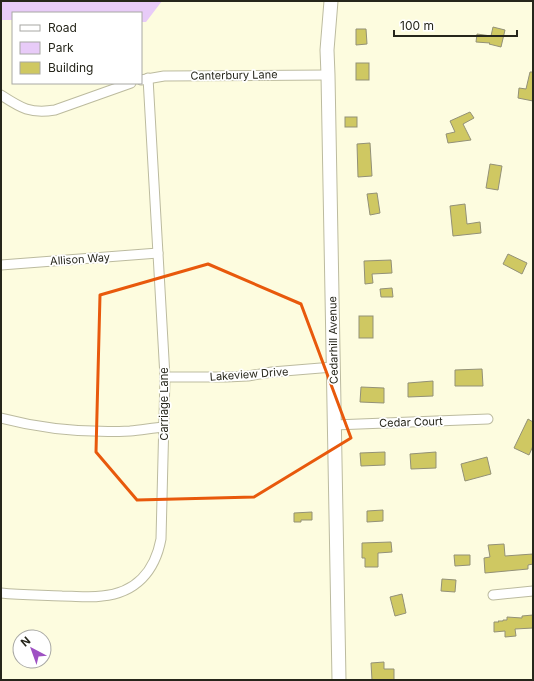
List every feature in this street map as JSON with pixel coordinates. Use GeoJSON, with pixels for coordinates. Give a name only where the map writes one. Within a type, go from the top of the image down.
{"type":"FeatureCollection","features":[{"type":"Feature","properties":{"kind":"street","name":"Cedarhill Avenue"},"geometry":{"type":"LineString","coordinates":[[331,1],[328,43],[328,74],[339,680]]}},
{"type":"Feature","properties":{"kind":"street","name":"Canterbury Lane"},"geometry":{"type":"LineString","coordinates":[[145,79],[164,76],[328,74]]}},
{"type":"Feature","properties":{"kind":"street","name":"Carriage Lane"},"geometry":{"type":"LineString","coordinates":[[1,593],[17,595],[113,595],[133,586],[141,579],[155,562],[159,550],[162,539],[165,377],[158,253],[145,79]]}},
{"type":"Feature","properties":{"kind":"street"},"geometry":{"type":"LineString","coordinates":[[1,95],[18,107],[34,112],[45,112],[55,110],[128,84]]}},
{"type":"Feature","properties":{"kind":"street","name":"Allison Way"},"geometry":{"type":"LineString","coordinates":[[1,265],[158,253]]}},
{"type":"Feature","properties":{"kind":"street","name":"Lakeview Drive"},"geometry":{"type":"LineString","coordinates":[[165,377],[248,376],[272,372],[333,367]]}},
{"type":"Feature","properties":{"kind":"street"},"geometry":{"type":"LineString","coordinates":[[1,418],[58,429],[132,431],[164,427]]}},
{"type":"Feature","properties":{"kind":"street","name":"Cedar Court"},"geometry":{"type":"LineString","coordinates":[[334,425],[488,419]]}},
{"type":"Feature","properties":{"kind":"street"},"geometry":{"type":"LineString","coordinates":[[493,595],[533,591]]}},
{"type":"Feature","properties":{"kind":"highlighted area"},"geometry":{"type":"Polygon","coordinates":[[[208,264],[301,304],[351,438],[254,497],[137,500],[96,452],[100,295],[208,264]]]}},
{"type":"Feature","properties":{"kind":"green space"},"geometry":{"type":"Polygon","coordinates":[[[1,1],[162,1],[146,22],[142,22],[142,12],[12,12],[12,20],[1,20],[1,1]]]}},
{"type":"Feature","properties":{"kind":"building"},"geometry":{"type":"Polygon","coordinates":[[[493,27],[505,30],[501,47],[489,44],[490,43],[476,42],[477,34],[491,36],[493,27]]]}},
{"type":"Feature","properties":{"kind":"building"},"geometry":{"type":"Polygon","coordinates":[[[356,29],[366,29],[367,44],[356,45],[356,29]]]}},
{"type":"Feature","properties":{"kind":"building"},"geometry":{"type":"Polygon","coordinates":[[[356,63],[369,63],[369,80],[356,80],[356,63]]]}},
{"type":"Feature","properties":{"kind":"building"},"geometry":{"type":"Polygon","coordinates":[[[530,72],[533,72],[533,101],[518,98],[519,88],[526,89],[530,72]]]}},
{"type":"Feature","properties":{"kind":"building"},"geometry":{"type":"Polygon","coordinates":[[[470,112],[474,118],[463,124],[471,140],[448,143],[446,134],[455,132],[450,121],[470,112]]]}},
{"type":"Feature","properties":{"kind":"building"},"geometry":{"type":"Polygon","coordinates":[[[345,117],[357,117],[357,127],[345,127],[345,117]]]}},
{"type":"Feature","properties":{"kind":"building"},"geometry":{"type":"Polygon","coordinates":[[[370,143],[372,176],[358,177],[357,144],[370,143]]]}},
{"type":"Feature","properties":{"kind":"building"},"geometry":{"type":"Polygon","coordinates":[[[490,164],[502,166],[498,190],[486,188],[490,164]]]}},
{"type":"Feature","properties":{"kind":"building"},"geometry":{"type":"Polygon","coordinates":[[[377,193],[380,213],[370,215],[367,194],[377,193]]]}},
{"type":"Feature","properties":{"kind":"building"},"geometry":{"type":"Polygon","coordinates":[[[465,204],[467,224],[480,222],[481,233],[453,236],[450,206],[465,204]]]}},
{"type":"Feature","properties":{"kind":"building"},"geometry":{"type":"Polygon","coordinates":[[[508,254],[527,263],[522,274],[503,264],[508,254]]]}},
{"type":"Feature","properties":{"kind":"building"},"geometry":{"type":"Polygon","coordinates":[[[391,260],[392,273],[372,274],[373,283],[365,284],[364,261],[391,260]]]}},
{"type":"Feature","properties":{"kind":"building"},"geometry":{"type":"Polygon","coordinates":[[[392,288],[393,297],[381,297],[380,289],[392,288]]]}},
{"type":"Feature","properties":{"kind":"building"},"geometry":{"type":"Polygon","coordinates":[[[359,316],[373,316],[373,338],[359,338],[359,316]]]}},
{"type":"Feature","properties":{"kind":"building"},"geometry":{"type":"Polygon","coordinates":[[[482,369],[483,386],[455,386],[455,370],[482,369]]]}},
{"type":"Feature","properties":{"kind":"building"},"geometry":{"type":"Polygon","coordinates":[[[433,381],[433,396],[408,397],[408,383],[433,381]]]}},
{"type":"Feature","properties":{"kind":"building"},"geometry":{"type":"Polygon","coordinates":[[[361,387],[384,388],[384,403],[360,402],[361,387]]]}},
{"type":"Feature","properties":{"kind":"building"},"geometry":{"type":"Polygon","coordinates":[[[528,419],[533,422],[533,446],[529,455],[514,448],[528,419]]]}},
{"type":"Feature","properties":{"kind":"building"},"geometry":{"type":"Polygon","coordinates":[[[385,452],[385,465],[361,466],[360,453],[385,452]]]}},
{"type":"Feature","properties":{"kind":"building"},"geometry":{"type":"Polygon","coordinates":[[[436,452],[436,468],[411,469],[410,454],[436,452]]]}},
{"type":"Feature","properties":{"kind":"building"},"geometry":{"type":"Polygon","coordinates":[[[487,457],[491,474],[465,481],[461,464],[487,457]]]}},
{"type":"Feature","properties":{"kind":"building"},"geometry":{"type":"Polygon","coordinates":[[[383,510],[383,521],[367,522],[367,511],[383,510]]]}},
{"type":"Feature","properties":{"kind":"building"},"geometry":{"type":"Polygon","coordinates":[[[312,512],[312,520],[301,520],[301,522],[294,522],[294,513],[312,512]]]}},
{"type":"Feature","properties":{"kind":"building"},"geometry":{"type":"Polygon","coordinates":[[[391,542],[392,552],[378,553],[378,567],[365,567],[365,558],[362,558],[362,543],[391,542]]]}},
{"type":"Feature","properties":{"kind":"building"},"geometry":{"type":"Polygon","coordinates":[[[504,544],[505,556],[533,554],[533,564],[528,565],[528,569],[485,573],[484,558],[490,557],[488,545],[504,544]]]}},
{"type":"Feature","properties":{"kind":"building"},"geometry":{"type":"Polygon","coordinates":[[[454,555],[470,555],[470,565],[455,566],[454,555]]]}},
{"type":"Feature","properties":{"kind":"building"},"geometry":{"type":"Polygon","coordinates":[[[442,579],[456,580],[455,592],[441,591],[442,579]]]}},
{"type":"Feature","properties":{"kind":"building"},"geometry":{"type":"Polygon","coordinates":[[[402,594],[406,613],[395,616],[390,597],[402,594]]]}},
{"type":"Feature","properties":{"kind":"building"},"geometry":{"type":"Polygon","coordinates":[[[533,615],[533,628],[515,629],[516,636],[505,637],[505,631],[494,632],[494,622],[507,620],[507,617],[522,618],[522,616],[533,615]]]}},
{"type":"Feature","properties":{"kind":"building"},"geometry":{"type":"Polygon","coordinates":[[[384,662],[384,669],[394,669],[394,680],[372,680],[371,663],[384,662]]]}}]}
